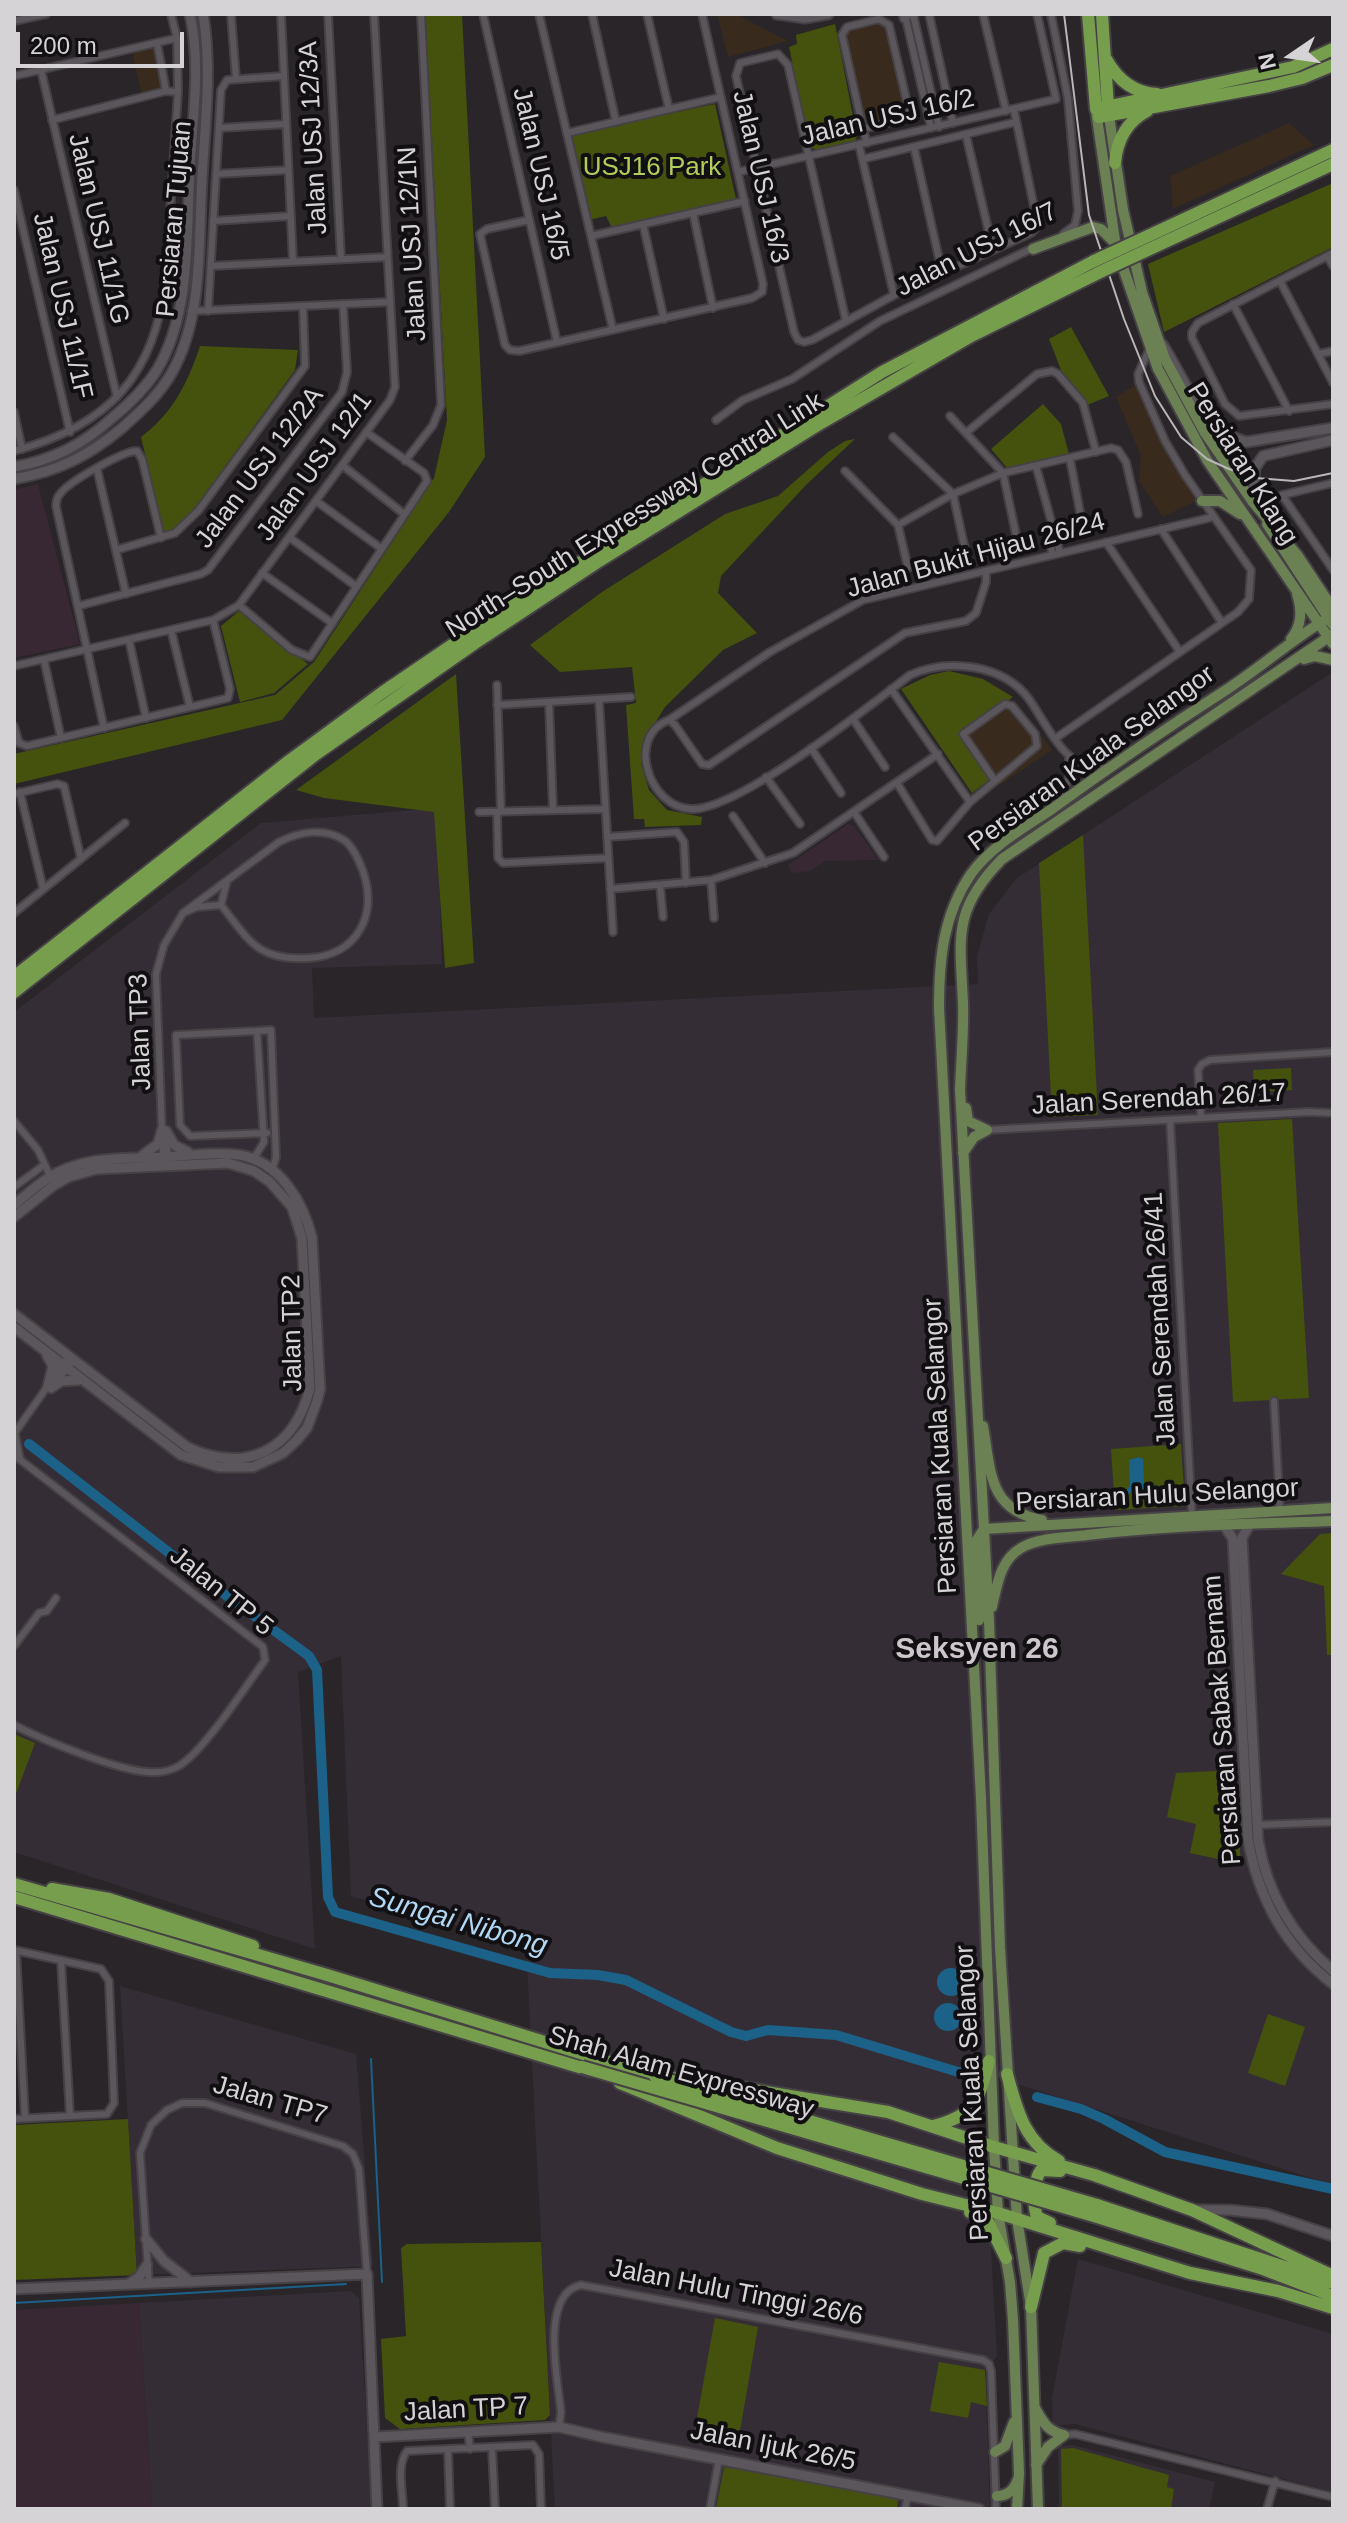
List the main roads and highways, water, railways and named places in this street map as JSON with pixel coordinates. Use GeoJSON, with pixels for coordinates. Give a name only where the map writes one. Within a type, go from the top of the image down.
{"type":"FeatureCollection","features":[{"type":"Feature","properties":{"kind":"highway"},"geometry":{"type":"LineString","coordinates":[[1086,14],[1102,112]]}},
{"type":"Feature","properties":{"kind":"highway"},"geometry":{"type":"LineString","coordinates":[[1102,14],[1102,112]]}},
{"type":"Feature","properties":{"kind":"highway"},"geometry":{"type":"LineString","coordinates":[[1115,163],[1119,141],[1132,122],[1165,100],[1293,67],[1333,49]]}},
{"type":"Feature","properties":{"kind":"highway"},"geometry":{"type":"LineString","coordinates":[[1103,52],[1111,69],[1127,85],[1165,100]]}},
{"type":"Feature","properties":{"kind":"highway"},"geometry":{"type":"LineString","coordinates":[[1102,112],[1287,82],[1333,65]]}},
{"type":"Feature","properties":{"kind":"highway","name":"North–South Expressway Central Link"},"geometry":{"type":"LineString","coordinates":[[1151,242],[1333,150]]}},
{"type":"Feature","properties":{"kind":"highway","name":"North–South Expressway Central Link"},"geometry":{"type":"LineString","coordinates":[[14,977],[289,761],[383,692],[489,620],[882,372],[1096,267],[1333,164]]}},
{"type":"Feature","properties":{"kind":"highway","name":"North–South Expressway Central Link"},"geometry":{"type":"LineString","coordinates":[[14,992],[316,754],[475,643],[596,563],[821,423],[1096,267]]}},
{"type":"Feature","properties":{"kind":"highway","name":"Shah Alam Expressway"},"geometry":{"type":"LineString","coordinates":[[14,1883],[327,1975],[1333,2283]]}},
{"type":"Feature","properties":{"kind":"highway","name":"Shah Alam Expressway"},"geometry":{"type":"LineString","coordinates":[[14,1897],[582,2067],[1096,2211],[1333,2296]]}},
{"type":"Feature","properties":{"kind":"highway"},"geometry":{"type":"LineString","coordinates":[[933,2126],[960,2118],[976,2103],[989,2061]]}},
{"type":"Feature","properties":{"kind":"highway"},"geometry":{"type":"LineString","coordinates":[[582,2067],[777,2148],[981,2216],[994,2229],[1006,2258]]}},
{"type":"Feature","properties":{"kind":"highway"},"geometry":{"type":"LineString","coordinates":[[1007,2074],[1022,2124],[1032,2140],[1045,2153],[1076,2171]]}},
{"type":"Feature","properties":{"kind":"highway"},"geometry":{"type":"LineString","coordinates":[[655,2076],[888,2112],[994,2147],[1094,2175],[1192,2210],[1333,2276]]}},
{"type":"Feature","properties":{"kind":"highway"},"geometry":{"type":"LineString","coordinates":[[1094,2175],[1041,2170],[1036,2176],[1035,2211],[1042,2220],[1098,2240],[1111,2249]]}},
{"type":"Feature","properties":{"kind":"highway"},"geometry":{"type":"LineString","coordinates":[[922,2194],[998,2213],[1190,2273],[1278,2291],[1333,2308]]}},
{"type":"Feature","properties":{"kind":"highway"},"geometry":{"type":"LineString","coordinates":[[1031,2307],[1044,2253],[1063,2243],[1111,2249]]}},
{"type":"Feature","properties":{"kind":"main road","name":"Persiaran Klang"},"geometry":{"type":"LineString","coordinates":[[1102,112],[1142,292],[1157,338],[1188,406],[1328,619],[1332,638]]}},
{"type":"Feature","properties":{"kind":"main road","name":"Persiaran Klang"},"geometry":{"type":"LineString","coordinates":[[1102,112],[1116,247],[1150,348],[1190,431],[1245,516],[1292,582],[1328,619]]}},
{"type":"Feature","properties":{"kind":"main road"},"geometry":{"type":"LineString","coordinates":[[1033,249],[1093,227],[1108,234],[1116,247]]}},
{"type":"Feature","properties":{"kind":"main road"},"geometry":{"type":"LineString","coordinates":[[1202,501],[1220,501],[1245,516]]}},
{"type":"Feature","properties":{"kind":"main road"},"geometry":{"type":"LineString","coordinates":[[1284,646],[1296,632],[1300,621],[1299,600],[1292,582]]}},
{"type":"Feature","properties":{"kind":"main road","name":"Persiaran Kuala Selangor"},"geometry":{"type":"LineString","coordinates":[[1017,2509],[1019,2473],[1013,2320],[998,2213],[989,2061],[981,1798],[939,1008],[941,951],[948,918],[973,872],[989,853],[1110,767],[1227,690],[1284,646],[1328,619]]}},
{"type":"Feature","properties":{"kind":"main road","name":"Persiaran Kuala Selangor"},"geometry":{"type":"LineString","coordinates":[[1038,2509],[1031,2307],[1017,2219],[1011,2152],[994,1824],[994,1715],[960,1090],[963,1006],[959,951],[962,926],[972,894],[994,867],[1014,850],[1332,638]]}},
{"type":"Feature","properties":{"kind":"main road"},"geometry":{"type":"LineString","coordinates":[[1294,662],[1315,656],[1333,660]]}},
{"type":"Feature","properties":{"kind":"main road"},"geometry":{"type":"LineString","coordinates":[[963,1006],[967,1054],[966,1114],[972,1124],[987,1130],[974,1137],[963,1155]]}},
{"type":"Feature","properties":{"kind":"main road"},"geometry":{"type":"LineString","coordinates":[[975,1380],[994,1486],[1002,1502],[1015,1512],[1055,1523]]}},
{"type":"Feature","properties":{"kind":"main road","name":"Persiaran Hulu Selangor"},"geometry":{"type":"LineString","coordinates":[[984,1529],[1333,1508]]}},
{"type":"Feature","properties":{"kind":"main road","name":"Persiaran Hulu Selangor"},"geometry":{"type":"LineString","coordinates":[[989,1620],[1003,1568],[1022,1548],[1043,1541],[1113,1532],[1333,1521]]}},
{"type":"Feature","properties":{"kind":"main road"},"geometry":{"type":"LineString","coordinates":[[981,1798],[986,1745],[976,1541],[984,1529]]}},
{"type":"Feature","properties":{"kind":"main road"},"geometry":{"type":"LineString","coordinates":[[1034,2407],[1046,2427],[1064,2435],[1048,2447],[1036,2465]]}},
{"type":"Feature","properties":{"kind":"main road"},"geometry":{"type":"LineString","coordinates":[[995,2452],[1002,2449],[1009,2438],[1017,2411]]}},
{"type":"Feature","properties":{"kind":"main road"},"geometry":{"type":"LineString","coordinates":[[997,2496],[1009,2493],[1015,2487],[1019,2473]]}},
{"type":"Feature","properties":{"kind":"water"},"geometry":{"type":"Polygon","coordinates":[[[1143,1459],[1144,1483],[1155,1485],[1155,1488],[1133,1490],[1126,1497],[1123,1496],[1130,1485],[1129,1460],[1143,1459]]]}},
{"type":"Feature","properties":{"kind":"water"},"geometry":{"type":"Polygon","coordinates":[[[951,1968],[961,1972],[965,1982],[961,1992],[951,1996],[941,1992],[937,1982],[941,1972],[951,1968]]]}},
{"type":"Feature","properties":{"kind":"water"},"geometry":{"type":"Polygon","coordinates":[[[948,2003],[958,2007],[962,2017],[958,2027],[948,2031],[938,2027],[934,2017],[938,2007],[948,2003]]]}},
{"type":"Feature","properties":{"kind":"waterway","name":"Sungai Nibong"},"geometry":{"type":"LineString","coordinates":[[29,1444],[190,1569],[309,1656],[317,1670],[328,1897],[335,1912],[550,1973],[598,1975],[626,1980],[731,2032],[746,2036],[768,2030],[836,2035],[968,2075]]}},
{"type":"Feature","properties":{"kind":"waterway"},"geometry":{"type":"LineString","coordinates":[[371,2059],[382,2282]]}},
{"type":"Feature","properties":{"kind":"waterway","name":"Sungai Nibong"},"geometry":{"type":"LineString","coordinates":[[1037,2097],[1081,2109],[1165,2152],[1333,2189]]}},
{"type":"Feature","properties":{"kind":"waterway"},"geometry":{"type":"LineString","coordinates":[[14,2303],[346,2284]]}},
{"type":"Feature","properties":{"kind":"tram line"},"geometry":{"type":"LineString","coordinates":[[1064,14],[1089,215],[1124,319],[1155,396],[1181,437],[1207,459],[1229,469],[1256,478],[1294,481],[1333,473]]}},
{"type":"Feature","properties":{"kind":"district","name":"Seksyen 26"},"geometry":{"type":"Point","coordinates":[977,1650]}},
{"type":"Feature","properties":{"kind":"park label","name":"USJ16 Park"},"geometry":{"type":"Point","coordinates":[652,168]}}]}
